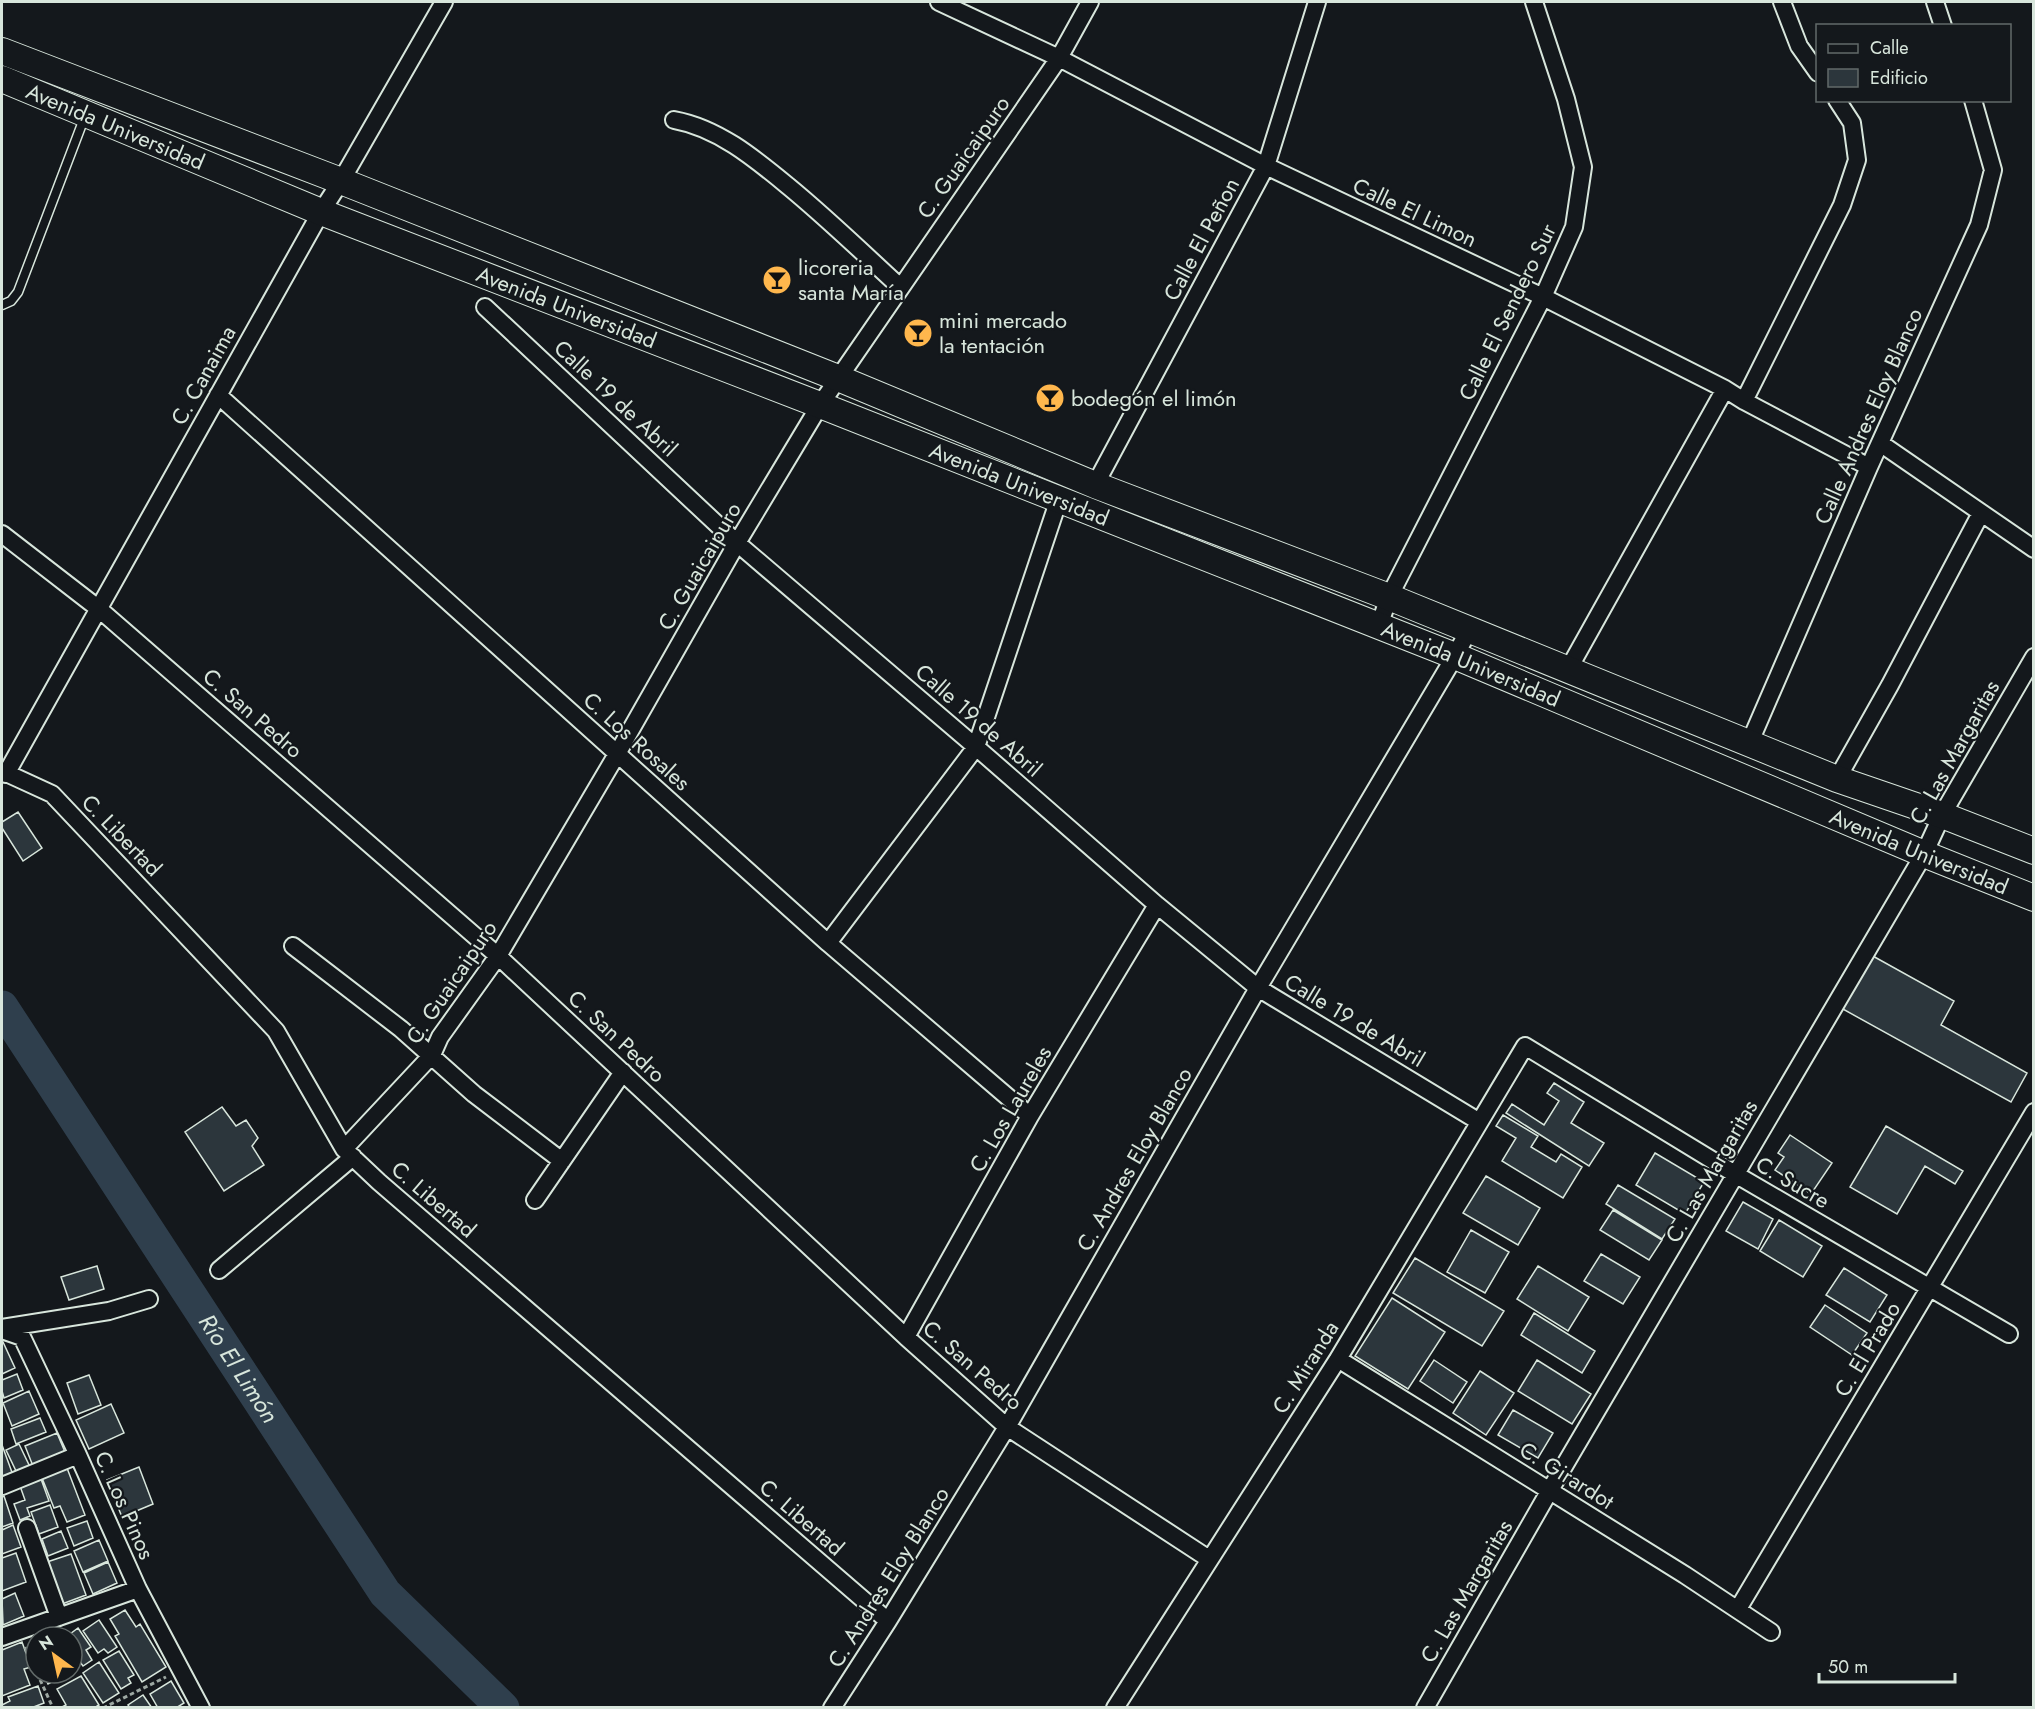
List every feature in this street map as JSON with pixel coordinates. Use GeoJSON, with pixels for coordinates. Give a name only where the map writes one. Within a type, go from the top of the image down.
{"type":"FeatureCollection","features":[{"type":"Feature","properties":{"kind":"main road","name":"Avenida Universidad"},"geometry":{"type":"LineString","coordinates":[[2,51],[342,181],[838,378],[1095,485],[1389,597],[1837,779],[1942,815],[2034,851]]}},
{"type":"Feature","properties":{"kind":"main road","name":"Avenida Universidad"},"geometry":{"type":"LineString","coordinates":[[2,79],[321,212],[820,405],[1379,626],[2034,898]]}},
{"type":"Feature","properties":{"kind":"street","name":"C. Canaima"},"geometry":{"type":"LineString","coordinates":[[4,772],[99,609],[321,212],[342,181],[444,2]]}},
{"type":"Feature","properties":{"kind":"street","name":"Calle El Limon"},"geometry":{"type":"LineString","coordinates":[[939,2],[1059,58],[1266,166],[1543,297],[1725,389],[1869,467]]}},
{"type":"Feature","properties":{"kind":"street","name":"C. Guaicaipuro"},"geometry":{"type":"LineString","coordinates":[[219,1270],[349,1153],[432,1055],[440,1037],[498,956],[617,754],[737,543],[820,405],[1059,58],[1090,2]]}},
{"type":"Feature","properties":{"kind":"street","name":"Calle El Peñon"},"geometry":{"type":"LineString","coordinates":[[1095,485],[1266,166],[1317,2]]}},
{"type":"Feature","properties":{"kind":"street","name":"Calle El Sendero Sur"},"geometry":{"type":"LineString","coordinates":[[1379,626],[1389,597],[1543,297],[1574,227],[1583,167],[1566,99],[1534,2]]}},
{"type":"Feature","properties":{"kind":"street"},"geometry":{"type":"LineString","coordinates":[[1782,2],[1799,46],[1816,70]]}},
{"type":"Feature","properties":{"kind":"street"},"geometry":{"type":"LineString","coordinates":[[1935,2],[1942,24]]}},
{"type":"Feature","properties":{"kind":"street"},"geometry":{"type":"LineString","coordinates":[[1744,401],[1842,205],[1857,160],[1852,123],[1838,102]]}},
{"type":"Feature","properties":{"kind":"street","name":"Calle Andres Eloy Blanco"},"geometry":{"type":"LineString","coordinates":[[1749,744],[1869,467],[1979,225],[1993,170],[1974,102]]}},
{"type":"Feature","properties":{"kind":"street"},"geometry":{"type":"LineString","coordinates":[[674,120],[702,127],[747,153],[806,201],[900,287]]}},
{"type":"Feature","properties":{"kind":"street","name":"Calle 19 de Abril"},"geometry":{"type":"LineString","coordinates":[[484,307],[737,543],[1157,905],[1258,988],[1478,1121]]}},
{"type":"Feature","properties":{"kind":"street"},"geometry":{"type":"LineString","coordinates":[[1568,670],[1725,389]]}},
{"type":"Feature","properties":{"kind":"street","name":"C. Los Rosales"},"geometry":{"type":"LineString","coordinates":[[218,395],[828,943],[1030,1116]]}},
{"type":"Feature","properties":{"kind":"street"},"geometry":{"type":"LineString","coordinates":[[1880,443],[2034,549]]}},
{"type":"Feature","properties":{"kind":"street"},"geometry":{"type":"LineString","coordinates":[[828,943],[976,747],[1059,499]]}},
{"type":"Feature","properties":{"kind":"street"},"geometry":{"type":"LineString","coordinates":[[1837,779],[1981,513]]}},
{"type":"Feature","properties":{"kind":"street","name":"C. San Pedro"},"geometry":{"type":"LineString","coordinates":[[2,534],[99,609],[498,956],[906,1337],[1007,1427],[1209,1559]]}},
{"type":"Feature","properties":{"kind":"street","name":"C. Andres Eloy Blanco"},"geometry":{"type":"LineString","coordinates":[[832,1707],[888,1621],[1007,1427],[1258,988],[1469,630]]}},
{"type":"Feature","properties":{"kind":"street","name":"C. Las Margaritas"},"geometry":{"type":"LineString","coordinates":[[1425,1707],[1924,854],[1942,815],[2034,657]]}},
{"type":"Feature","properties":{"kind":"street","name":"C. Libertad"},"geometry":{"type":"LineString","coordinates":[[4,772],[52,794],[276,1031],[349,1153],[398,1198],[888,1621]]}},
{"type":"Feature","properties":{"kind":"street","name":"C. Los Laureles"},"geometry":{"type":"LineString","coordinates":[[906,1337],[1030,1116],[1157,905]]}},
{"type":"Feature","properties":{"kind":"street"},"geometry":{"type":"LineString","coordinates":[[292,946],[432,1055],[474,1094],[562,1161]]}},
{"type":"Feature","properties":{"kind":"street","name":"C. Sucre"},"geometry":{"type":"LineString","coordinates":[[1525,1046],[1735,1174],[2009,1334]]}},
{"type":"Feature","properties":{"kind":"street","name":"C. Miranda"},"geometry":{"type":"LineString","coordinates":[[1115,1707],[1338,1359],[1478,1121],[1525,1046]]}},
{"type":"Feature","properties":{"kind":"street"},"geometry":{"type":"LineString","coordinates":[[535,1200],[623,1072]]}},
{"type":"Feature","properties":{"kind":"street","name":"C. El Prado"},"geometry":{"type":"LineString","coordinates":[[1738,1609],[2034,1112]]}},
{"type":"Feature","properties":{"kind":"street"},"geometry":{"type":"LineString","coordinates":[[2,1329],[109,1311],[150,1299]]}},
{"type":"Feature","properties":{"kind":"street","name":"C. Los Pinos"},"geometry":{"type":"LineString","coordinates":[[2,1329],[22,1337],[138,1589],[201,1707]]}},
{"type":"Feature","properties":{"kind":"street","name":"C. Girardot"},"geometry":{"type":"LineString","coordinates":[[1338,1359],[1550,1490],[1771,1632]]}},
{"type":"Feature","properties":{"kind":"street"},"geometry":{"type":"LineString","coordinates":[[2,1486],[78,1455]]}},
{"type":"Feature","properties":{"kind":"street"},"geometry":{"type":"LineString","coordinates":[[27,1528],[59,1617]]}},
{"type":"Feature","properties":{"kind":"street"},"geometry":{"type":"LineString","coordinates":[[2,1637],[138,1589]]}},
{"type":"Feature","properties":{"kind":"lane"},"geometry":{"type":"LineString","coordinates":[[2,305],[10,301],[18,292],[86,114]]}},
{"type":"Feature","properties":{"kind":"path"},"geometry":{"type":"LineString","coordinates":[[18,1631],[24,1644]]}},
{"type":"Feature","properties":{"kind":"path"},"geometry":{"type":"LineString","coordinates":[[103,1707],[181,1670]]}},
{"type":"Feature","properties":{"kind":"path"},"geometry":{"type":"LineString","coordinates":[[43,1685],[53,1707]]}},
{"type":"Feature","properties":{"kind":"building"},"geometry":{"type":"Polygon","coordinates":[[[18,812],[42,848],[23,861],[2,828],[2,822],[18,812]]]}},
{"type":"Feature","properties":{"kind":"building"},"geometry":{"type":"Polygon","coordinates":[[[1871,955],[1954,1001],[1941,1025],[2027,1073],[2011,1102],[1841,1008],[1871,955]]]}},
{"type":"Feature","properties":{"kind":"building"},"geometry":{"type":"Polygon","coordinates":[[[1554,1083],[1584,1102],[1571,1123],[1604,1143],[1589,1166],[1506,1113],[1512,1104],[1544,1125],[1559,1101],[1547,1093],[1554,1083]]]}},
{"type":"Feature","properties":{"kind":"building"},"geometry":{"type":"Polygon","coordinates":[[[222,1107],[236,1126],[246,1120],[258,1138],[252,1146],[264,1165],[224,1191],[185,1132],[222,1107]]]}},
{"type":"Feature","properties":{"kind":"building"},"geometry":{"type":"Polygon","coordinates":[[[1503,1115],[1538,1136],[1531,1147],[1556,1162],[1561,1154],[1582,1167],[1563,1198],[1502,1161],[1516,1138],[1496,1126],[1503,1115]]]}},
{"type":"Feature","properties":{"kind":"building"},"geometry":{"type":"Polygon","coordinates":[[[1886,1126],[1963,1171],[1955,1184],[1925,1166],[1897,1214],[1850,1187],[1886,1126]]]}},
{"type":"Feature","properties":{"kind":"building"},"geometry":{"type":"Polygon","coordinates":[[[1790,1135],[1832,1163],[1811,1194],[1775,1170],[1784,1157],[1778,1153],[1790,1135]]]}},
{"type":"Feature","properties":{"kind":"building"},"geometry":{"type":"Polygon","coordinates":[[[1655,1153],[1704,1182],[1685,1214],[1636,1185],[1655,1153]]]}},
{"type":"Feature","properties":{"kind":"building"},"geometry":{"type":"Polygon","coordinates":[[[1486,1176],[1540,1208],[1518,1245],[1463,1213],[1486,1176]]]}},
{"type":"Feature","properties":{"kind":"building"},"geometry":{"type":"Polygon","coordinates":[[[1618,1185],[1675,1219],[1662,1239],[1606,1204],[1618,1185]]]}},
{"type":"Feature","properties":{"kind":"building"},"geometry":{"type":"Polygon","coordinates":[[[1743,1202],[1773,1219],[1758,1249],[1726,1231],[1743,1202]]]}},
{"type":"Feature","properties":{"kind":"building"},"geometry":{"type":"Polygon","coordinates":[[[1613,1210],[1662,1240],[1649,1260],[1600,1230],[1613,1210]]]}},
{"type":"Feature","properties":{"kind":"building"},"geometry":{"type":"Polygon","coordinates":[[[1779,1220],[1822,1246],[1803,1277],[1760,1251],[1779,1220]]]}},
{"type":"Feature","properties":{"kind":"building"},"geometry":{"type":"Polygon","coordinates":[[[1471,1230],[1509,1252],[1485,1293],[1447,1272],[1471,1230]]]}},
{"type":"Feature","properties":{"kind":"building"},"geometry":{"type":"Polygon","coordinates":[[[1601,1254],[1640,1277],[1623,1304],[1584,1281],[1601,1254]]]}},
{"type":"Feature","properties":{"kind":"building"},"geometry":{"type":"Polygon","coordinates":[[[1415,1258],[1504,1311],[1482,1346],[1393,1293],[1415,1258]]]}},
{"type":"Feature","properties":{"kind":"building"},"geometry":{"type":"Polygon","coordinates":[[[97,1266],[104,1289],[69,1300],[61,1277],[97,1266]]]}},
{"type":"Feature","properties":{"kind":"building"},"geometry":{"type":"Polygon","coordinates":[[[1538,1266],[1589,1297],[1568,1331],[1517,1299],[1538,1266]]]}},
{"type":"Feature","properties":{"kind":"building"},"geometry":{"type":"Polygon","coordinates":[[[1844,1268],[1887,1295],[1870,1322],[1826,1295],[1844,1268]]]}},
{"type":"Feature","properties":{"kind":"building"},"geometry":{"type":"Polygon","coordinates":[[[1392,1298],[1445,1332],[1408,1389],[1355,1356],[1392,1298]]]}},
{"type":"Feature","properties":{"kind":"building"},"geometry":{"type":"Polygon","coordinates":[[[1825,1305],[1867,1333],[1852,1355],[1810,1327],[1825,1305]]]}},
{"type":"Feature","properties":{"kind":"building"},"geometry":{"type":"Polygon","coordinates":[[[1534,1313],[1595,1351],[1582,1373],[1521,1335],[1534,1313]]]}},
{"type":"Feature","properties":{"kind":"building"},"geometry":{"type":"Polygon","coordinates":[[[2,1343],[15,1368],[2,1374],[2,1343]]]}},
{"type":"Feature","properties":{"kind":"building"},"geometry":{"type":"Polygon","coordinates":[[[1434,1360],[1467,1382],[1453,1403],[1420,1381],[1434,1360]]]}},
{"type":"Feature","properties":{"kind":"building"},"geometry":{"type":"Polygon","coordinates":[[[1537,1360],[1591,1394],[1572,1424],[1518,1391],[1537,1360]]]}},
{"type":"Feature","properties":{"kind":"building"},"geometry":{"type":"Polygon","coordinates":[[[1480,1371],[1514,1393],[1486,1435],[1453,1413],[1480,1371]]]}},
{"type":"Feature","properties":{"kind":"building"},"geometry":{"type":"Polygon","coordinates":[[[17,1374],[23,1390],[4,1398],[2,1380],[17,1374]]]}},
{"type":"Feature","properties":{"kind":"building"},"geometry":{"type":"Polygon","coordinates":[[[89,1375],[101,1405],[78,1414],[67,1383],[89,1375]]]}},
{"type":"Feature","properties":{"kind":"building"},"geometry":{"type":"Polygon","coordinates":[[[29,1391],[39,1414],[12,1426],[3,1403],[29,1391]]]}},
{"type":"Feature","properties":{"kind":"building"},"geometry":{"type":"Polygon","coordinates":[[[111,1404],[124,1433],[89,1449],[76,1420],[111,1404]]]}},
{"type":"Feature","properties":{"kind":"building"},"geometry":{"type":"Polygon","coordinates":[[[1513,1410],[1553,1433],[1538,1458],[1498,1435],[1513,1410]]]}},
{"type":"Feature","properties":{"kind":"building"},"geometry":{"type":"Polygon","coordinates":[[[40,1418],[46,1432],[16,1444],[11,1429],[40,1418]]]}},
{"type":"Feature","properties":{"kind":"building"},"geometry":{"type":"Polygon","coordinates":[[[57,1433],[65,1452],[33,1466],[25,1446],[57,1433]]]}},
{"type":"Feature","properties":{"kind":"building"},"geometry":{"type":"Polygon","coordinates":[[[19,1444],[30,1467],[17,1473],[6,1450],[19,1444]]]}},
{"type":"Feature","properties":{"kind":"building"},"geometry":{"type":"Polygon","coordinates":[[[2,1445],[13,1475],[2,1480],[2,1445]]]}},
{"type":"Feature","properties":{"kind":"building"},"geometry":{"type":"Polygon","coordinates":[[[139,1467],[153,1504],[122,1517],[107,1480],[139,1467]]]}},
{"type":"Feature","properties":{"kind":"building"},"geometry":{"type":"Polygon","coordinates":[[[67,1468],[85,1515],[67,1522],[60,1506],[54,1508],[42,1478],[67,1468]]]}},
{"type":"Feature","properties":{"kind":"building"},"geometry":{"type":"Polygon","coordinates":[[[41,1479],[49,1501],[27,1508],[30,1516],[20,1520],[14,1504],[25,1500],[20,1486],[41,1479]]]}},
{"type":"Feature","properties":{"kind":"building"},"geometry":{"type":"Polygon","coordinates":[[[4,1496],[13,1523],[2,1527],[2,1497],[4,1496]]]}},
{"type":"Feature","properties":{"kind":"building"},"geometry":{"type":"Polygon","coordinates":[[[50,1505],[58,1527],[39,1534],[31,1512],[50,1505]]]}},
{"type":"Feature","properties":{"kind":"building"},"geometry":{"type":"Polygon","coordinates":[[[87,1521],[93,1538],[74,1546],[67,1528],[87,1521]]]}},
{"type":"Feature","properties":{"kind":"building"},"geometry":{"type":"Polygon","coordinates":[[[13,1525],[21,1547],[2,1554],[2,1530],[13,1525]]]}},
{"type":"Feature","properties":{"kind":"building"},"geometry":{"type":"Polygon","coordinates":[[[61,1531],[68,1548],[48,1556],[42,1539],[61,1531]]]}},
{"type":"Feature","properties":{"kind":"building"},"geometry":{"type":"Polygon","coordinates":[[[99,1540],[108,1561],[83,1572],[74,1551],[99,1540]]]}},
{"type":"Feature","properties":{"kind":"building"},"geometry":{"type":"Polygon","coordinates":[[[16,1553],[26,1582],[2,1591],[2,1558],[16,1553]]]}},
{"type":"Feature","properties":{"kind":"building"},"geometry":{"type":"Polygon","coordinates":[[[71,1554],[86,1595],[62,1604],[47,1562],[71,1554]]]}},
{"type":"Feature","properties":{"kind":"building"},"geometry":{"type":"Polygon","coordinates":[[[108,1562],[117,1583],[93,1594],[84,1573],[108,1562]]]}},
{"type":"Feature","properties":{"kind":"building"},"geometry":{"type":"Polygon","coordinates":[[[15,1593],[24,1616],[3,1625],[2,1599],[15,1593]]]}},
{"type":"Feature","properties":{"kind":"building"},"geometry":{"type":"Polygon","coordinates":[[[125,1610],[136,1627],[140,1624],[166,1667],[142,1682],[115,1636],[119,1634],[110,1619],[125,1610]]]}},
{"type":"Feature","properties":{"kind":"building"},"geometry":{"type":"Polygon","coordinates":[[[99,1620],[117,1647],[108,1653],[104,1649],[98,1653],[84,1630],[99,1620]]]}},
{"type":"Feature","properties":{"kind":"building"},"geometry":{"type":"Polygon","coordinates":[[[84,1637],[91,1647],[86,1650],[92,1660],[84,1665],[84,1637]]]}},
{"type":"Feature","properties":{"kind":"building"},"geometry":{"type":"Polygon","coordinates":[[[22,1642],[24,1685],[30,1685],[2,1696],[2,1650],[22,1642]]]}},
{"type":"Feature","properties":{"kind":"building"},"geometry":{"type":"Polygon","coordinates":[[[119,1651],[134,1675],[128,1678],[131,1683],[121,1689],[103,1660],[119,1651]]]}},
{"type":"Feature","properties":{"kind":"building"},"geometry":{"type":"Polygon","coordinates":[[[99,1662],[119,1693],[103,1703],[84,1672],[99,1662]]]}},
{"type":"Feature","properties":{"kind":"building"},"geometry":{"type":"Polygon","coordinates":[[[84,1681],[99,1705],[94,1708],[60,1708],[66,1705],[57,1689],[64,1685],[84,1685],[84,1681]]]}},
{"type":"Feature","properties":{"kind":"building"},"geometry":{"type":"Polygon","coordinates":[[[171,1681],[184,1703],[176,1708],[158,1708],[150,1694],[171,1681]]]}},
{"type":"Feature","properties":{"kind":"building"},"geometry":{"type":"Polygon","coordinates":[[[38,1686],[44,1703],[31,1708],[2,1708],[2,1705],[10,1701],[8,1697],[38,1686]]]}},
{"type":"Feature","properties":{"kind":"building"},"geometry":{"type":"Polygon","coordinates":[[[143,1695],[152,1708],[130,1708],[128,1705],[143,1695]]]}},
{"type":"Feature","properties":{"kind":"waterway","name":"Río El Limón"},"geometry":{"type":"LineString","coordinates":[[2,1007],[385,1593],[503,1708]]}},
{"type":"Feature","properties":{"kind":"place","name":"licoreria santa María"},"geometry":{"type":"Point","coordinates":[777,280]}},
{"type":"Feature","properties":{"kind":"place","name":"mini mercado la tentación"},"geometry":{"type":"Point","coordinates":[918,333]}},
{"type":"Feature","properties":{"kind":"place","name":"bodegón el limón"},"geometry":{"type":"Point","coordinates":[1050,398]}}]}
